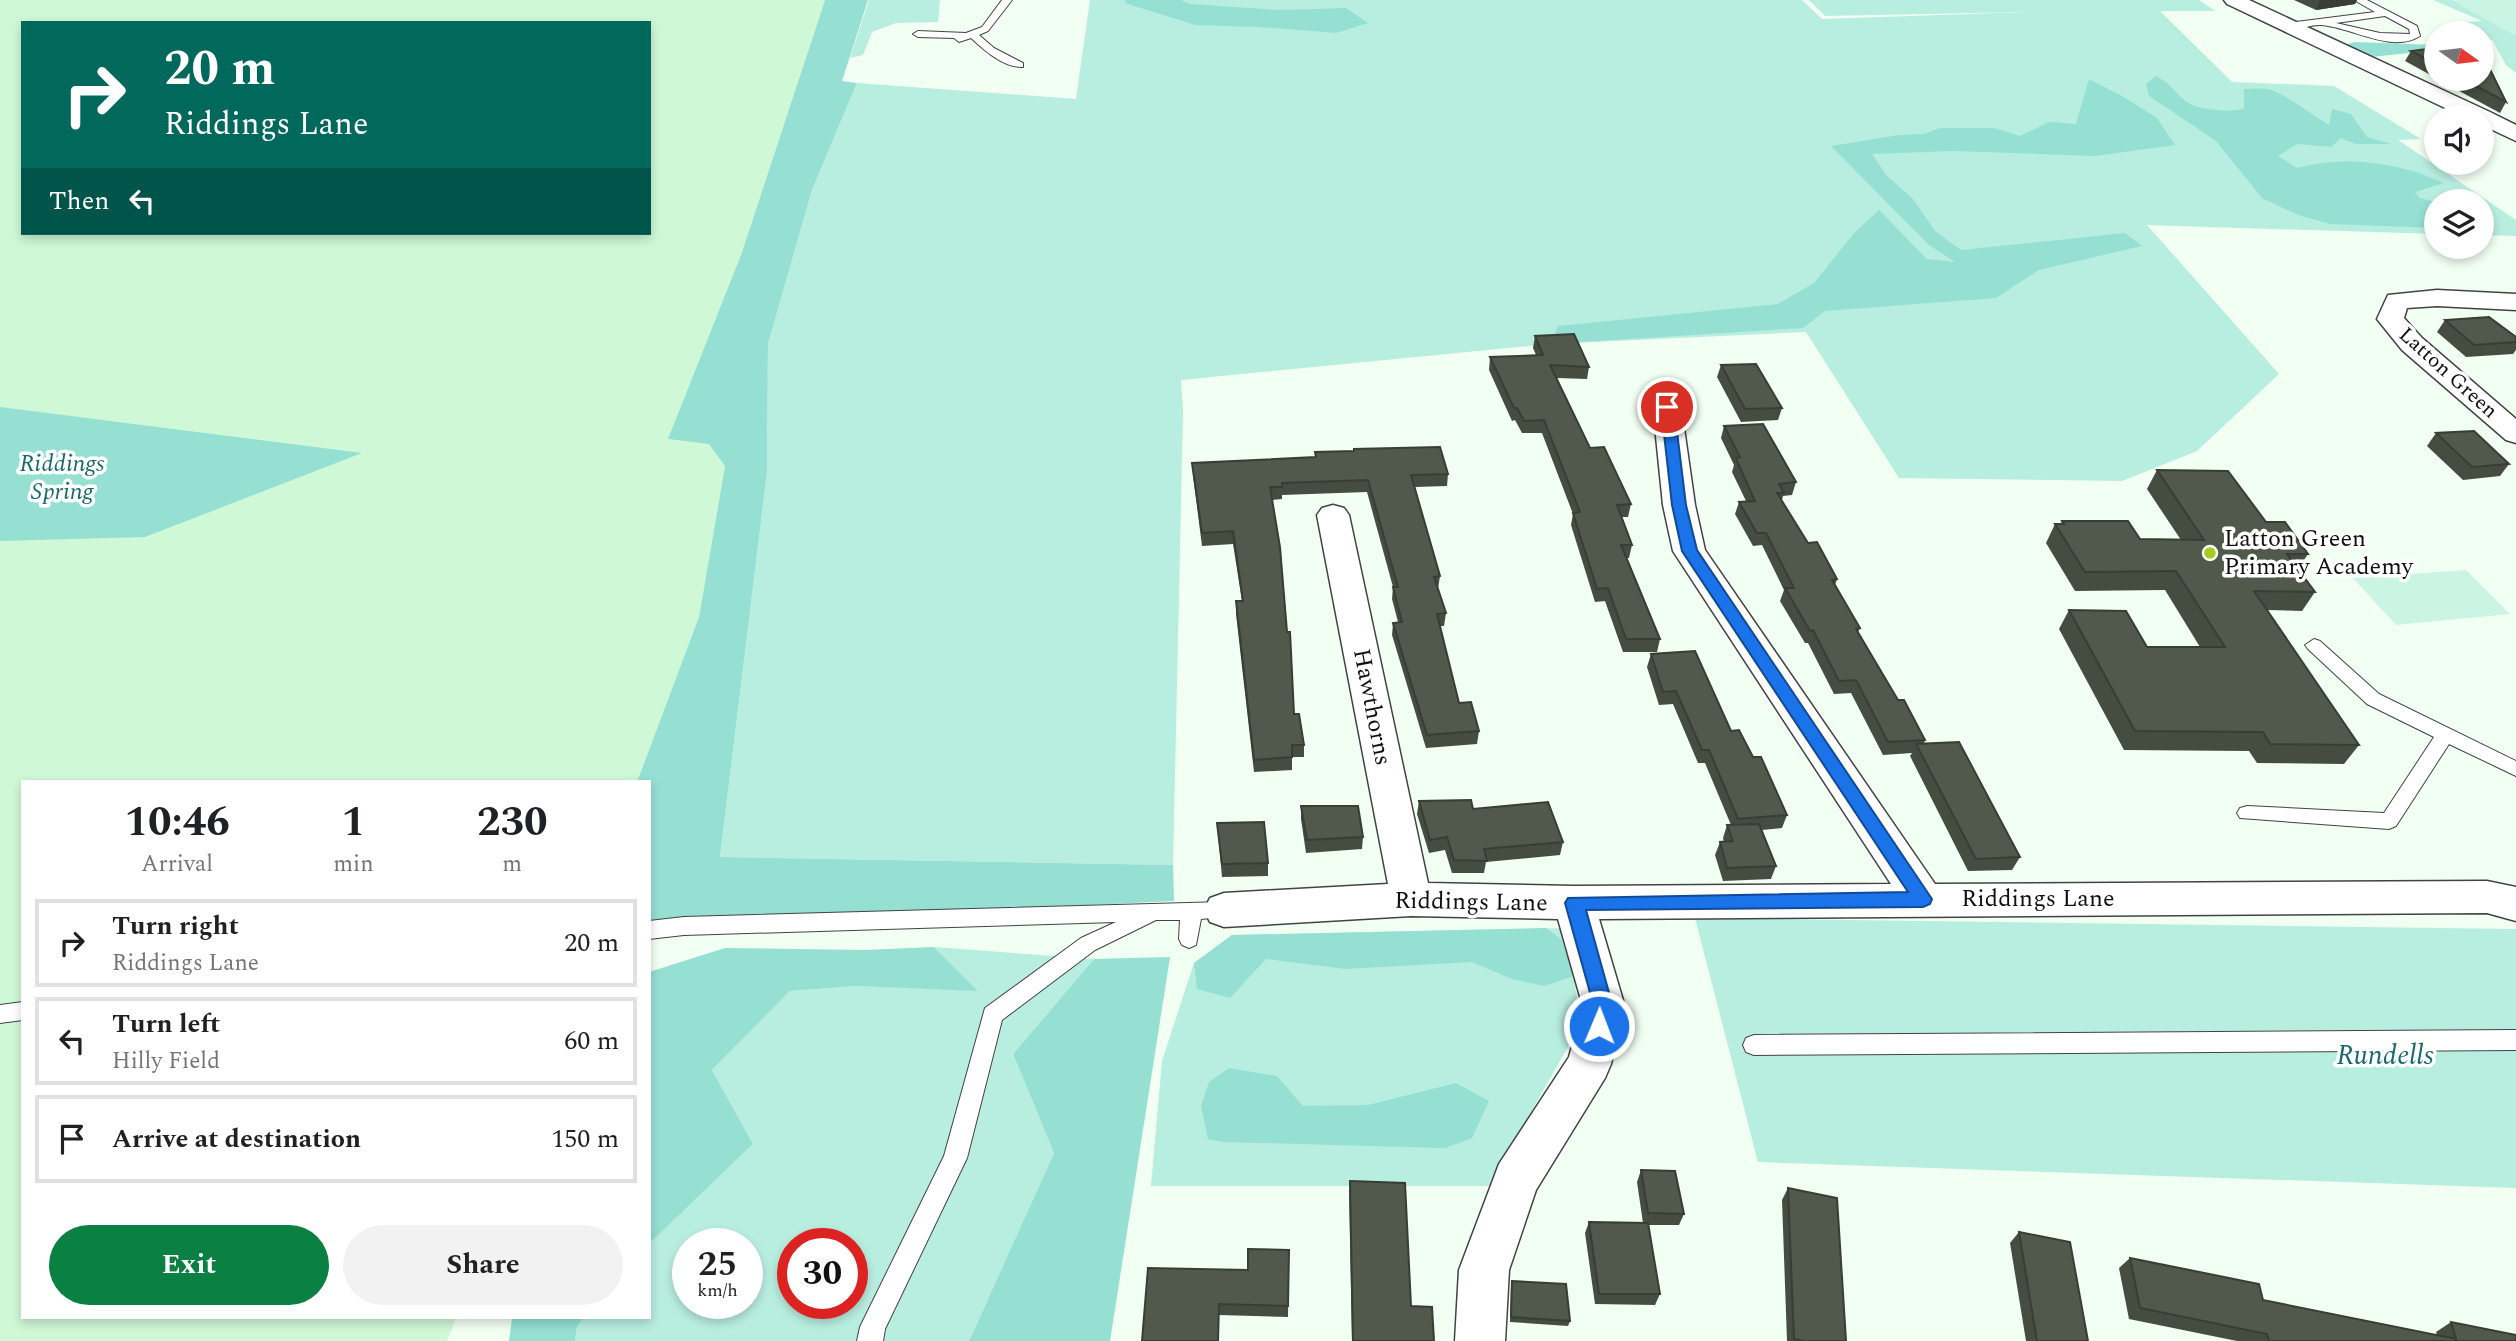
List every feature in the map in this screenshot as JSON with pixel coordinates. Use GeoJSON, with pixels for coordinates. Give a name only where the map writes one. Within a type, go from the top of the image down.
{"type":"FeatureCollection","features":[{"type":"Feature","properties":{"kind":"street"},"geometry":{"type":"LineString","coordinates":[[2234,0],[2456,105]]}},
{"type":"Feature","properties":{"kind":"street"},"geometry":{"type":"LineString","coordinates":[[2494,123],[2516,134]]}},
{"type":"Feature","properties":{"kind":"street","name":"Latton Green"},"geometry":{"type":"LineString","coordinates":[[2516,302],[2437,298],[2397,301],[2390,319],[2412,344],[2516,434]]}},
{"type":"Feature","properties":{"kind":"street"},"geometry":{"type":"LineString","coordinates":[[1667,407],[1679,505],[1689,551],[1923,899]]}},
{"type":"Feature","properties":{"kind":"street","name":"Hawthorns"},"geometry":{"type":"LineString","coordinates":[[1333,515],[1410,899]]}},
{"type":"Feature","properties":{"kind":"street","name":"Riddings Lane"},"geometry":{"type":"LineString","coordinates":[[1208,911],[1410,899],[1574,903],[2487,897],[2516,904]]}},
{"type":"Feature","properties":{"kind":"street"},"geometry":{"type":"LineString","coordinates":[[1480,1341],[1483,1270],[1516,1180],[1589,1064],[1604,1007],[1574,903]]}},
{"type":"Feature","properties":{"kind":"lane"},"geometry":{"type":"LineString","coordinates":[[918,34],[966,36],[985,29],[1007,0]]}},
{"type":"Feature","properties":{"kind":"lane"},"geometry":{"type":"LineString","coordinates":[[2322,22],[2382,36],[2415,36],[2414,28],[2359,0]]}},
{"type":"Feature","properties":{"kind":"lane"},"geometry":{"type":"LineString","coordinates":[[2288,26],[2386,13]]}},
{"type":"Feature","properties":{"kind":"lane"},"geometry":{"type":"LineString","coordinates":[[966,36],[1019,65]]}},
{"type":"Feature","properties":{"kind":"lane"},"geometry":{"type":"LineString","coordinates":[[2314,645],[2373,699],[2516,769]]}},
{"type":"Feature","properties":{"kind":"lane"},"geometry":{"type":"LineString","coordinates":[[2247,813],[2389,821],[2445,735]]}},
{"type":"Feature","properties":{"kind":"lane"},"geometry":{"type":"LineString","coordinates":[[651,930],[698,925],[1208,911]]}},
{"type":"Feature","properties":{"kind":"lane"},"geometry":{"type":"LineString","coordinates":[[1189,939],[1208,911]]}},
{"type":"Feature","properties":{"kind":"lane"},"geometry":{"type":"LineString","coordinates":[[870,1341],[873,1327],[956,1158],[993,1014],[1088,944],[1157,912]]}},
{"type":"Feature","properties":{"kind":"lane"},"geometry":{"type":"LineString","coordinates":[[0,1014],[21,1011]]}},
{"type":"Feature","properties":{"kind":"lane"},"geometry":{"type":"LineString","coordinates":[[1754,1045],[2516,1040]]}},
{"type":"Feature","properties":{"kind":"green space"},"geometry":{"type":"Polygon","coordinates":[[[0,0],[825,0],[741,255],[669,439],[710,444],[725,466],[699,617],[638,780],[21,780],[21,1319],[456,1319],[447,1341],[0,1341],[0,0]]]}},
{"type":"Feature","properties":{"kind":"green space"},"geometry":{"type":"Polygon","coordinates":[[[825,0],[868,0],[842,81],[857,83],[812,190],[768,344],[767,472],[720,857],[1173,865],[1174,901],[651,926],[651,780],[638,780],[699,617],[725,466],[709,444],[668,439],[741,255],[825,0]]]}},
{"type":"Feature","properties":{"kind":"green space"},"geometry":{"type":"Polygon","coordinates":[[[869,0],[940,0],[938,22],[896,23],[872,32],[863,55],[850,58],[869,0]]]}},
{"type":"Feature","properties":{"kind":"green space"},"geometry":{"type":"Polygon","coordinates":[[[1090,0],[1802,0],[1822,19],[2027,12],[1825,16],[1809,0],[2199,0],[2215,11],[2160,11],[2232,82],[2334,86],[2421,139],[2398,140],[2424,158],[2424,175],[2450,175],[2470,189],[2424,189],[2424,234],[2147,225],[2279,374],[2197,451],[2122,481],[1899,478],[1806,332],[1550,344],[1181,380],[1183,411],[1173,865],[720,857],[767,472],[768,344],[812,190],[857,83],[1076,99],[1090,0]]]}},
{"type":"Feature","properties":{"kind":"green space"},"geometry":{"type":"Polygon","coordinates":[[[1125,0],[1181,0],[1189,4],[1281,10],[1346,8],[1368,23],[1336,33],[1195,25],[1125,3],[1125,0]]]}},
{"type":"Feature","properties":{"kind":"green space"},"geometry":{"type":"Polygon","coordinates":[[[2433,0],[2516,0],[2516,73],[2506,65],[2494,43],[2494,21],[2482,21],[2433,0]]]}},
{"type":"Feature","properties":{"kind":"green space"},"geometry":{"type":"Polygon","coordinates":[[[2451,0],[2516,0],[2516,36],[2494,24],[2494,21],[2489,21],[2451,0]]]}},
{"type":"Feature","properties":{"kind":"green space"},"geometry":{"type":"Polygon","coordinates":[[[2355,42],[2424,45],[2424,51],[2362,58],[2344,45],[2355,42]]]}},
{"type":"Feature","properties":{"kind":"green space"},"geometry":{"type":"Polygon","coordinates":[[[2156,76],[2190,104],[2202,108],[2239,110],[2244,108],[2244,89],[2267,89],[2281,94],[2329,125],[2332,109],[2351,114],[2367,137],[2391,144],[2356,144],[2341,138],[2331,147],[2297,144],[2278,156],[2297,168],[2353,161],[2409,170],[2444,183],[2415,192],[2424,199],[2424,228],[2330,224],[2298,215],[2262,198],[2216,141],[2149,96],[2146,84],[2156,76]]]}},
{"type":"Feature","properties":{"kind":"green space"},"geometry":{"type":"Polygon","coordinates":[[[2089,79],[2157,118],[2175,145],[2095,156],[1953,151],[1872,154],[1887,176],[1913,199],[1935,231],[1961,250],[2125,233],[2142,246],[2039,270],[1996,298],[1825,311],[1803,328],[1550,344],[1558,326],[1778,304],[1814,283],[1855,232],[1879,210],[1927,259],[1955,262],[1929,245],[1831,146],[1899,135],[1924,134],[1940,128],[1994,128],[2020,136],[2049,122],[2076,124],[2089,79]]]}},
{"type":"Feature","properties":{"kind":"green space"},"geometry":{"type":"Polygon","coordinates":[[[2494,205],[2516,220],[2516,236],[2494,235],[2494,205]]]}},
{"type":"Feature","properties":{"kind":"green space","name":"Riddings Spring"},"geometry":{"type":"Polygon","coordinates":[[[0,407],[362,453],[145,537],[0,541],[0,407]]]}},
{"type":"Feature","properties":{"kind":"green space"},"geometry":{"type":"Polygon","coordinates":[[[2466,570],[2510,614],[2396,625],[2353,578],[2466,570]]]}},
{"type":"Feature","properties":{"kind":"green space","name":"Rundells"},"geometry":{"type":"Polygon","coordinates":[[[1695,918],[2516,929],[2516,1188],[1758,1162],[1695,918]]]}},
{"type":"Feature","properties":{"kind":"green space"},"geometry":{"type":"Polygon","coordinates":[[[1546,928],[1561,939],[1574,976],[1544,986],[1512,979],[1472,962],[1345,969],[1266,959],[1230,998],[1197,989],[1194,963],[1232,935],[1546,928]]]}},
{"type":"Feature","properties":{"kind":"green space"},"geometry":{"type":"Polygon","coordinates":[[[1566,928],[1581,1024],[1489,1186],[1151,1186],[1162,1061],[1194,963],[1232,935],[1566,928]]]}},
{"type":"Feature","properties":{"kind":"green space"},"geometry":{"type":"Polygon","coordinates":[[[934,947],[1094,959],[1013,1054],[1054,1153],[969,1341],[575,1341],[577,1327],[582,1319],[651,1319],[651,1242],[753,1144],[712,1070],[790,991],[856,986],[977,990],[934,947]]]}},
{"type":"Feature","properties":{"kind":"green space"},"geometry":{"type":"Polygon","coordinates":[[[934,947],[978,991],[856,986],[790,991],[712,1070],[753,1144],[651,1242],[651,971],[725,948],[865,950],[934,947]]]}},
{"type":"Feature","properties":{"kind":"green space"},"geometry":{"type":"Polygon","coordinates":[[[1170,957],[1110,1341],[969,1341],[1054,1153],[1013,1054],[1094,959],[1170,957]]]}},
{"type":"Feature","properties":{"kind":"green space"},"geometry":{"type":"Polygon","coordinates":[[[1229,1068],[1277,1076],[1303,1106],[1368,1105],[1456,1083],[1489,1101],[1472,1138],[1445,1148],[1223,1142],[1208,1139],[1201,1106],[1209,1082],[1229,1068]]]}},
{"type":"Feature","properties":{"kind":"green space"},"geometry":{"type":"Polygon","coordinates":[[[512,1319],[582,1319],[577,1327],[575,1341],[509,1341],[512,1319]]]}},
{"type":"Feature","properties":{"kind":"building"},"geometry":{"type":"Polygon","coordinates":[[[2424,49],[2424,58],[2411,51],[2424,49]]]}},
{"type":"Feature","properties":{"kind":"building"},"geometry":{"type":"Polygon","coordinates":[[[2494,78],[2506,102],[2485,91],[2494,91],[2494,78]]]}},
{"type":"Feature","properties":{"kind":"building"},"geometry":{"type":"Polygon","coordinates":[[[2489,317],[2516,337],[2516,342],[2474,345],[2445,320],[2489,317]]]}},
{"type":"Feature","properties":{"kind":"building"},"geometry":{"type":"Polygon","coordinates":[[[1574,334],[1589,367],[1550,365],[1590,448],[1604,447],[1631,504],[1617,505],[1632,545],[1621,545],[1660,639],[1626,639],[1608,588],[1597,589],[1573,513],[1580,512],[1544,420],[1524,421],[1517,408],[1514,408],[1490,357],[1543,355],[1535,336],[1574,334]]]}},
{"type":"Feature","properties":{"kind":"building"},"geometry":{"type":"Polygon","coordinates":[[[1756,364],[1782,408],[1745,409],[1721,365],[1756,364]]]}},
{"type":"Feature","properties":{"kind":"building"},"geometry":{"type":"Polygon","coordinates":[[[1763,424],[1796,482],[1779,484],[1784,493],[1777,493],[1808,543],[1817,542],[1837,579],[1832,580],[1860,628],[1856,629],[1898,700],[1904,700],[1925,740],[1888,742],[1856,680],[1839,681],[1813,630],[1810,631],[1785,588],[1794,588],[1766,533],[1757,533],[1739,502],[1755,501],[1736,459],[1740,457],[1724,426],[1763,424]]]}},
{"type":"Feature","properties":{"kind":"building"},"geometry":{"type":"Polygon","coordinates":[[[2474,431],[2509,464],[2472,467],[2436,433],[2474,431]]]}},
{"type":"Feature","properties":{"kind":"building"},"geometry":{"type":"Polygon","coordinates":[[[1440,447],[1448,474],[1411,475],[1440,576],[1434,577],[1446,613],[1437,614],[1459,703],[1471,702],[1479,731],[1427,735],[1393,623],[1402,622],[1393,587],[1398,587],[1368,480],[1282,483],[1282,487],[1270,487],[1280,547],[1287,632],[1290,632],[1294,714],[1299,714],[1304,745],[1292,745],[1292,757],[1254,760],[1236,601],[1243,601],[1233,531],[1202,533],[1192,463],[1316,457],[1315,452],[1354,449],[1440,447]]]}},
{"type":"Feature","properties":{"kind":"building"},"geometry":{"type":"Polygon","coordinates":[[[2157,470],[2228,471],[2266,522],[2285,522],[2308,554],[2287,554],[2315,592],[2254,591],[2359,745],[2270,744],[2263,732],[2135,731],[2069,610],[2126,611],[2147,647],[2225,647],[2176,571],[2085,572],[2055,524],[2064,524],[2062,521],[2128,521],[2140,539],[2204,540],[2157,470]]]}},
{"type":"Feature","properties":{"kind":"building"},"geometry":{"type":"Polygon","coordinates":[[[1695,651],[1731,731],[1739,730],[1753,757],[1761,757],[1787,815],[1738,819],[1709,750],[1702,750],[1676,691],[1663,692],[1651,654],[1695,651]]]}},
{"type":"Feature","properties":{"kind":"building"},"geometry":{"type":"Polygon","coordinates":[[[1959,742],[2020,857],[1976,859],[1916,744],[1959,742]]]}},
{"type":"Feature","properties":{"kind":"building"},"geometry":{"type":"Polygon","coordinates":[[[1471,800],[1473,809],[1548,802],[1563,842],[1484,849],[1487,861],[1454,860],[1447,837],[1430,840],[1419,801],[1471,800]]]}},
{"type":"Feature","properties":{"kind":"building"},"geometry":{"type":"Polygon","coordinates":[[[1301,806],[1358,806],[1363,837],[1307,840],[1301,806]]]}},
{"type":"Feature","properties":{"kind":"building"},"geometry":{"type":"Polygon","coordinates":[[[1264,822],[1268,863],[1222,864],[1217,823],[1264,822]]]}},
{"type":"Feature","properties":{"kind":"building"},"geometry":{"type":"Polygon","coordinates":[[[1759,824],[1776,866],[1727,868],[1720,842],[1733,841],[1727,825],[1759,824]]]}},
{"type":"Feature","properties":{"kind":"building"},"geometry":{"type":"Polygon","coordinates":[[[1641,1170],[1675,1171],[1684,1214],[1648,1213],[1641,1170]]]}},
{"type":"Feature","properties":{"kind":"building"},"geometry":{"type":"Polygon","coordinates":[[[1350,1181],[1405,1183],[1411,1306],[1432,1307],[1434,1341],[1353,1341],[1350,1181]]]}},
{"type":"Feature","properties":{"kind":"building"},"geometry":{"type":"Polygon","coordinates":[[[1788,1188],[1837,1198],[1846,1341],[1794,1339],[1788,1188]]]}},
{"type":"Feature","properties":{"kind":"building"},"geometry":{"type":"Polygon","coordinates":[[[1589,1222],[1648,1223],[1660,1294],[1599,1294],[1589,1222]]]}},
{"type":"Feature","properties":{"kind":"building"},"geometry":{"type":"Polygon","coordinates":[[[2019,1232],[2070,1242],[2088,1341],[2037,1341],[2019,1232]]]}},
{"type":"Feature","properties":{"kind":"building"},"geometry":{"type":"Polygon","coordinates":[[[1248,1249],[1289,1250],[1288,1306],[1219,1304],[1218,1341],[1142,1341],[1148,1268],[1248,1270],[1248,1249]]]}},
{"type":"Feature","properties":{"kind":"building"},"geometry":{"type":"Polygon","coordinates":[[[2130,1258],[2259,1284],[2263,1300],[2456,1339],[2451,1322],[2516,1335],[2516,1341],[2269,1341],[2267,1334],[2140,1308],[2130,1258]]]}},
{"type":"Feature","properties":{"kind":"building"},"geometry":{"type":"Polygon","coordinates":[[[1512,1281],[1566,1284],[1570,1321],[1511,1317],[1512,1281]]]}},
{"type":"Feature","properties":{"kind":"place","name":"Latton Green Primary Academy"},"geometry":{"type":"Point","coordinates":[2210,553]}},
{"type":"Feature","properties":{"kind":"route"},"geometry":{"type":"LineString","coordinates":[[1599,1026],[1604,1007],[1574,903],[1923,899],[1689,551],[1679,505],[1667,407]]}}]}
